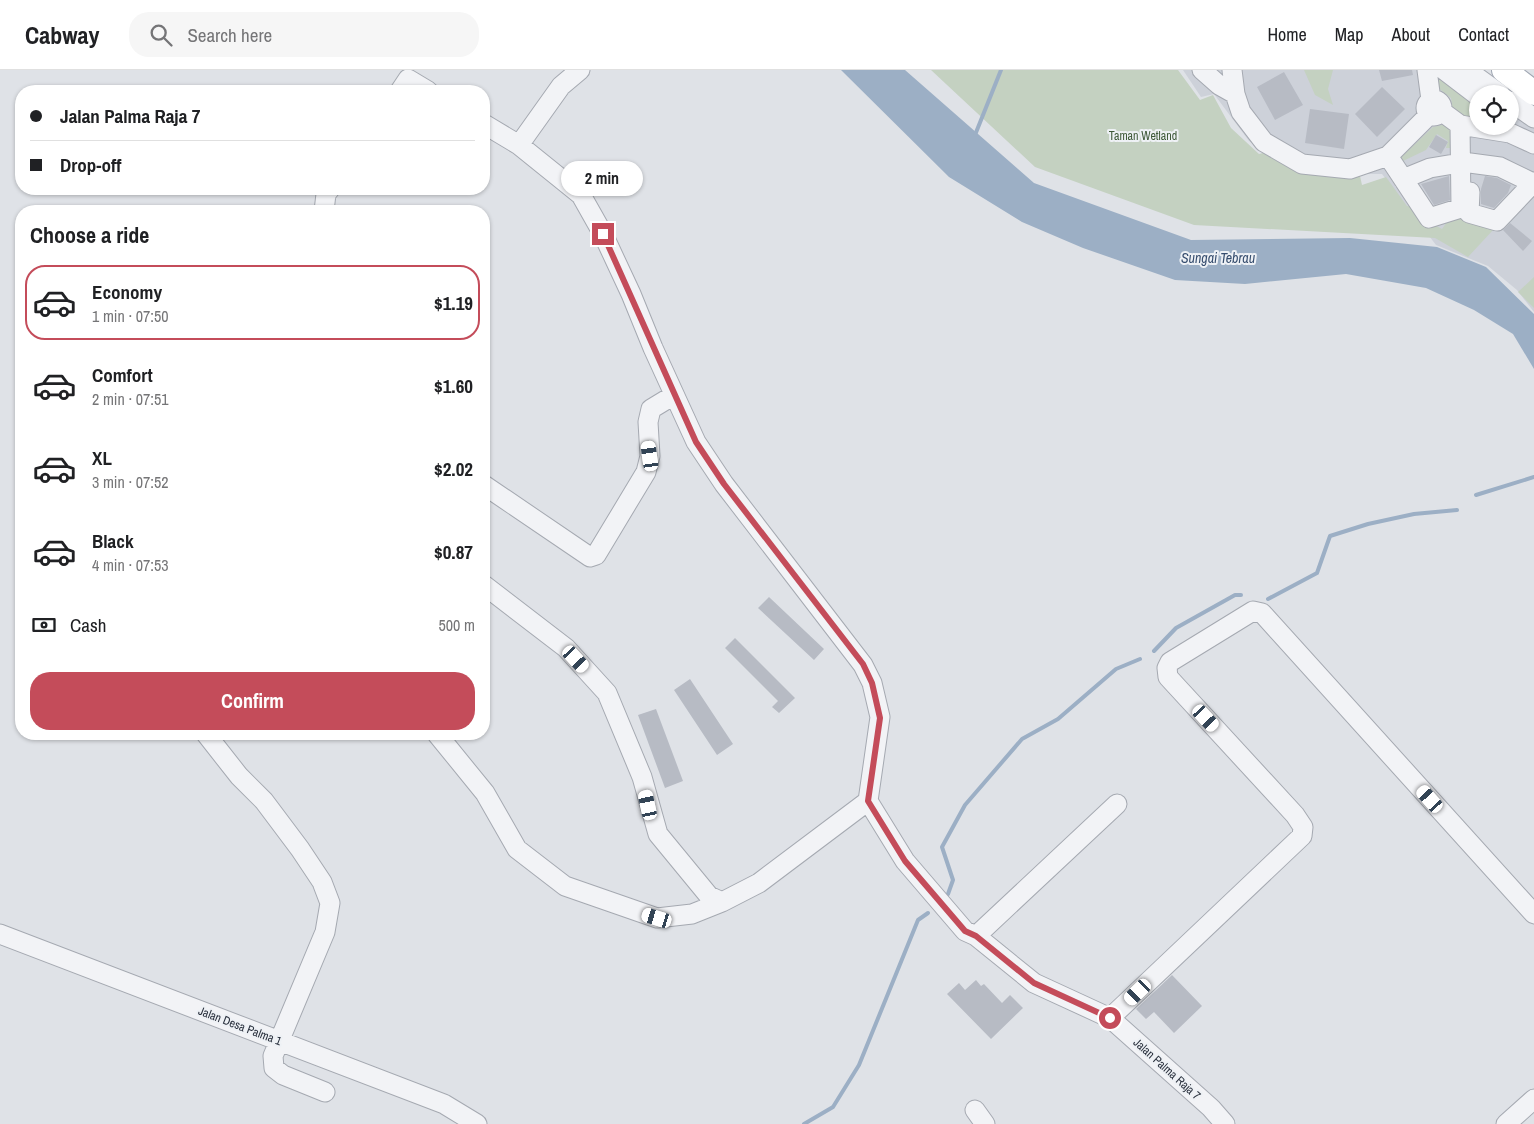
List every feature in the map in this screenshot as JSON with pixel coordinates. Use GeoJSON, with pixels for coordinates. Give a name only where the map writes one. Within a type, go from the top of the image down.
{"type":"FeatureCollection","features":[{"type":"Feature","properties":{"kind":"main road"},"geometry":{"type":"LineString","coordinates":[[1504,70],[1534,93]]}},
{"type":"Feature","properties":{"kind":"street"},"geometry":{"type":"LineString","coordinates":[[519,145],[561,86],[580,70]]}},
{"type":"Feature","properties":{"kind":"street"},"geometry":{"type":"LineString","coordinates":[[1202,70],[1218,84],[1235,94]]}},
{"type":"Feature","properties":{"kind":"street"},"geometry":{"type":"LineString","coordinates":[[1232,70],[1235,94],[1241,112],[1264,142],[1302,164],[1350,169],[1388,156],[1434,109]]}},
{"type":"Feature","properties":{"kind":"street"},"geometry":{"type":"LineString","coordinates":[[1427,70],[1434,109]]}},
{"type":"Feature","properties":{"kind":"street"},"geometry":{"type":"LineString","coordinates":[[1444,70],[1469,89]]}},
{"type":"Feature","properties":{"kind":"street"},"geometry":{"type":"LineString","coordinates":[[1468,70],[1488,85]]}},
{"type":"Feature","properties":{"kind":"street"},"geometry":{"type":"LineString","coordinates":[[404,85],[408,79],[418,85]]}},
{"type":"Feature","properties":{"kind":"street"},"geometry":{"type":"LineString","coordinates":[[1519,107],[1534,118]]}},
{"type":"Feature","properties":{"kind":"street"},"geometry":{"type":"LineString","coordinates":[[1434,109],[1465,126],[1510,133],[1534,144]]}},
{"type":"Feature","properties":{"kind":"street"},"geometry":{"type":"LineString","coordinates":[[1519,119],[1534,122]]}},
{"type":"Feature","properties":{"kind":"street"},"geometry":{"type":"LineString","coordinates":[[1403,179],[1430,168],[1465,163],[1500,167],[1534,182],[1496,221],[1469,213],[1465,163],[1465,126]]}},
{"type":"Feature","properties":{"kind":"street"},"geometry":{"type":"LineString","coordinates":[[442,740],[484,794],[517,849],[565,886],[657,918],[692,914],[722,902],[759,883],[868,801],[880,718],[872,683],[863,664],[724,484],[696,442],[674,395],[632,294],[603,234],[580,195],[519,145],[490,128]]}},
{"type":"Feature","properties":{"kind":"street"},"geometry":{"type":"LineString","coordinates":[[1388,156],[1429,218],[1461,208],[1465,163]]}},
{"type":"Feature","properties":{"kind":"street"},"geometry":{"type":"LineString","coordinates":[[490,489],[590,556],[596,556],[646,472],[650,456],[648,422],[651,409],[674,395]]}},
{"type":"Feature","properties":{"kind":"street"},"geometry":{"type":"LineString","coordinates":[[490,590],[566,648],[607,692],[642,778],[658,834],[708,896],[722,902]]}},
{"type":"Feature","properties":{"kind":"street"},"geometry":{"type":"LineString","coordinates":[[1110,1018],[1302,836],[1302,827],[1295,815],[1168,677],[1167,668],[1170,662],[1253,611],[1262,613],[1534,914]]}},
{"type":"Feature","properties":{"kind":"street"},"geometry":{"type":"LineString","coordinates":[[211,740],[239,776],[264,801],[300,849],[322,882],[330,903],[325,932],[273,1056],[274,1068],[283,1076],[325,1092]]}},
{"type":"Feature","properties":{"kind":"street","name":"Jalan Palma Raja 7"},"geometry":{"type":"LineString","coordinates":[[868,801],[905,861],[965,931],[976,936],[1034,983],[1110,1018],[1211,1108],[1225,1124]]}},
{"type":"Feature","properties":{"kind":"street"},"geometry":{"type":"LineString","coordinates":[[976,936],[1117,804]]}},
{"type":"Feature","properties":{"kind":"street","name":"Jalan Desa Palma 1"},"geometry":{"type":"LineString","coordinates":[[0,934],[444,1104],[477,1124]]}},
{"type":"Feature","properties":{"kind":"street"},"geometry":{"type":"LineString","coordinates":[[1506,1124],[1534,1099]]}},
{"type":"Feature","properties":{"kind":"shaded area"},"geometry":{"type":"Polygon","coordinates":[[[1183,70],[1460,70],[1471,85],[1469,85],[1469,135],[1519,135],[1519,116],[1534,126],[1534,312],[1517,290],[1488,266],[1436,245],[1382,174],[1336,174],[1270,154],[1249,141],[1214,94],[1201,97],[1183,70]]]}},
{"type":"Feature","properties":{"kind":"green space","name":"Taman Wetland"},"geometry":{"type":"Polygon","coordinates":[[[931,70],[1178,70],[1200,100],[1213,95],[1231,128],[1259,154],[1263,153],[1298,173],[1346,178],[1360,176],[1362,185],[1386,177],[1407,206],[1414,207],[1422,218],[1442,229],[1449,219],[1464,213],[1494,229],[1468,257],[1435,238],[1194,225],[1035,167],[931,70]]]}},
{"type":"Feature","properties":{"kind":"green space"},"geometry":{"type":"Polygon","coordinates":[[[1304,70],[1333,70],[1328,89],[1333,105],[1315,95],[1304,70]]]}},
{"type":"Feature","properties":{"kind":"green space"},"geometry":{"type":"Polygon","coordinates":[[[1437,70],[1469,100],[1469,118],[1453,113],[1451,98],[1437,87],[1437,70]]]}},
{"type":"Feature","properties":{"kind":"green space"},"geometry":{"type":"Polygon","coordinates":[[[1446,124],[1454,132],[1452,148],[1446,148],[1448,141],[1437,134],[1426,150],[1401,162],[1399,159],[1433,127],[1446,124]]]}},
{"type":"Feature","properties":{"kind":"green space"},"geometry":{"type":"Polygon","coordinates":[[[1534,277],[1534,308],[1518,292],[1534,277]]]}},
{"type":"Feature","properties":{"kind":"water","name":"Sungai Tebrau"},"geometry":{"type":"Polygon","coordinates":[[[841,70],[905,70],[1034,183],[1191,240],[1350,238],[1437,247],[1486,267],[1534,314],[1534,369],[1513,334],[1474,310],[1426,288],[1346,274],[1245,284],[1175,280],[1083,248],[1022,222],[949,177],[841,70]]]}},
{"type":"Feature","properties":{"kind":"building"},"geometry":{"type":"Polygon","coordinates":[[[1379,70],[1412,70],[1413,75],[1382,81],[1379,70]]]}},
{"type":"Feature","properties":{"kind":"building"},"geometry":{"type":"Polygon","coordinates":[[[1284,72],[1303,105],[1275,120],[1257,87],[1284,72]]]}},
{"type":"Feature","properties":{"kind":"building"},"geometry":{"type":"Polygon","coordinates":[[[1382,87],[1405,109],[1377,137],[1355,114],[1382,87]]]}},
{"type":"Feature","properties":{"kind":"building"},"geometry":{"type":"Polygon","coordinates":[[[1310,109],[1349,114],[1344,149],[1305,143],[1310,109]]]}},
{"type":"Feature","properties":{"kind":"building"},"geometry":{"type":"Polygon","coordinates":[[[1436,135],[1448,142],[1441,154],[1429,147],[1436,135]]]}},
{"type":"Feature","properties":{"kind":"building"},"geometry":{"type":"Polygon","coordinates":[[[1449,176],[1450,200],[1434,205],[1421,184],[1449,176]]]}},
{"type":"Feature","properties":{"kind":"building"},"geometry":{"type":"Polygon","coordinates":[[[1485,176],[1497,178],[1511,185],[1508,193],[1494,208],[1481,204],[1481,189],[1485,176]]]}},
{"type":"Feature","properties":{"kind":"building"},"geometry":{"type":"Polygon","coordinates":[[[1510,223],[1532,241],[1523,251],[1503,230],[1510,223]]]}},
{"type":"Feature","properties":{"kind":"building"},"geometry":{"type":"Polygon","coordinates":[[[769,597],[824,649],[814,660],[758,608],[769,597]]]}},
{"type":"Feature","properties":{"kind":"building"},"geometry":{"type":"Polygon","coordinates":[[[735,638],[795,698],[779,713],[772,707],[778,701],[725,648],[735,638]]]}},
{"type":"Feature","properties":{"kind":"building"},"geometry":{"type":"Polygon","coordinates":[[[690,679],[733,744],[717,755],[674,690],[690,679]]]}},
{"type":"Feature","properties":{"kind":"building"},"geometry":{"type":"Polygon","coordinates":[[[656,709],[683,781],[665,788],[638,715],[656,709]]]}},
{"type":"Feature","properties":{"kind":"building"},"geometry":{"type":"Polygon","coordinates":[[[1172,975],[1202,1006],[1174,1033],[1154,1012],[1146,1019],[1136,1009],[1172,975]]]}},
{"type":"Feature","properties":{"kind":"building"},"geometry":{"type":"Polygon","coordinates":[[[976,980],[981,986],[984,984],[1002,1003],[1010,995],[1023,1008],[991,1039],[947,994],[959,983],[965,990],[976,980]]]}},
{"type":"Feature","properties":{"kind":"waterway"},"geometry":{"type":"LineString","coordinates":[[975,135],[1001,70]]}},
{"type":"Feature","properties":{"kind":"waterway"},"geometry":{"type":"LineString","coordinates":[[1476,495],[1534,477]]}},
{"type":"Feature","properties":{"kind":"waterway"},"geometry":{"type":"LineString","coordinates":[[1268,599],[1317,573],[1330,536],[1368,524],[1414,514],[1457,510]]}},
{"type":"Feature","properties":{"kind":"waterway"},"geometry":{"type":"LineString","coordinates":[[1154,651],[1176,628],[1235,595],[1241,595]]}},
{"type":"Feature","properties":{"kind":"waterway"},"geometry":{"type":"LineString","coordinates":[[948,894],[953,880],[942,847],[965,805],[1022,739],[1058,719],[1116,669],[1140,659]]}},
{"type":"Feature","properties":{"kind":"waterway"},"geometry":{"type":"LineString","coordinates":[[804,1124],[833,1107],[859,1065],[918,920],[928,913]]}},
{"type":"Feature","properties":{"kind":"route"},"geometry":{"type":"LineString","coordinates":[[603,234],[632,294],[653,348],[696,442],[724,484],[826,620],[863,664],[872,683],[880,718],[868,801],[905,861],[965,931],[976,936],[1034,983],[1110,1018]]}}]}
